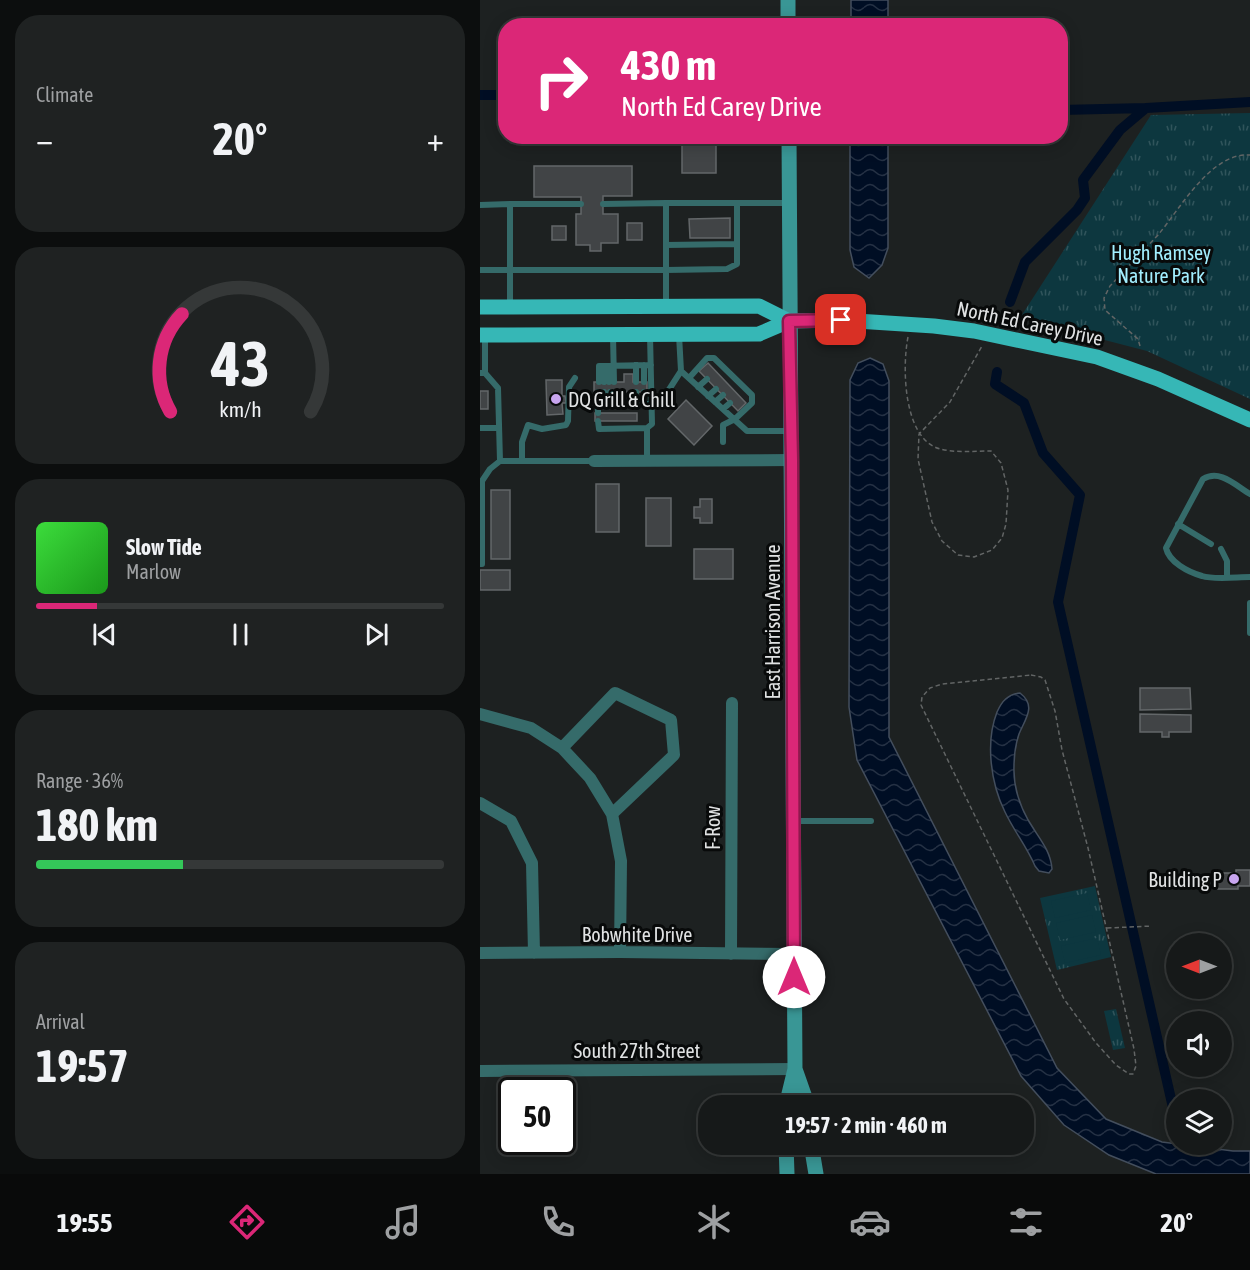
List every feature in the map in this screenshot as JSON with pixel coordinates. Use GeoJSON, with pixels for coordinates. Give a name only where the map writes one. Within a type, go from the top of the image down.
{"type":"FeatureCollection","features":[{"type":"Feature","properties":{"kind":"main road"},"geometry":{"type":"LineString","coordinates":[[788,0],[788,18]]}},
{"type":"Feature","properties":{"kind":"main road","name":"East Harrison Avenue"},"geometry":{"type":"LineString","coordinates":[[789,144],[795,1069],[789,1095]]}},
{"type":"Feature","properties":{"kind":"main road"},"geometry":{"type":"LineString","coordinates":[[480,307],[759,306],[789,321]]}},
{"type":"Feature","properties":{"kind":"main road","name":"North Ed Carey Drive"},"geometry":{"type":"LineString","coordinates":[[789,321],[841,320],[910,324],[989,334],[1097,357],[1158,379],[1250,420]]}},
{"type":"Feature","properties":{"kind":"main road"},"geometry":{"type":"LineString","coordinates":[[483,335],[759,334],[789,321]]}},
{"type":"Feature","properties":{"kind":"main road"},"geometry":{"type":"LineString","coordinates":[[795,1069],[804,1095]]}},
{"type":"Feature","properties":{"kind":"main road"},"geometry":{"type":"LineString","coordinates":[[786,1155],[787,1174]]}},
{"type":"Feature","properties":{"kind":"main road"},"geometry":{"type":"LineString","coordinates":[[813,1155],[816,1174]]}},
{"type":"Feature","properties":{"kind":"street"},"geometry":{"type":"LineString","coordinates":[[594,462],[792,460]]}},
{"type":"Feature","properties":{"kind":"street"},"geometry":{"type":"LineString","coordinates":[[562,748],[615,693],[671,720],[674,755],[612,814]]}},
{"type":"Feature","properties":{"kind":"street","name":"F-Row"},"geometry":{"type":"LineString","coordinates":[[731,954],[732,703]]}},
{"type":"Feature","properties":{"kind":"street"},"geometry":{"type":"LineString","coordinates":[[480,714],[531,728],[562,748],[590,778],[612,814],[621,861],[620,952]]}},
{"type":"Feature","properties":{"kind":"street"},"geometry":{"type":"LineString","coordinates":[[480,803],[511,822],[532,863],[534,953]]}},
{"type":"Feature","properties":{"kind":"street","name":"Bobwhite Drive"},"geometry":{"type":"LineString","coordinates":[[480,953],[794,954]]}},
{"type":"Feature","properties":{"kind":"street","name":"South 27th Street"},"geometry":{"type":"LineString","coordinates":[[480,1071],[795,1069]]}},
{"type":"Feature","properties":{"kind":"lane"},"geometry":{"type":"LineString","coordinates":[[666,203],[666,306]]}},
{"type":"Feature","properties":{"kind":"lane"},"geometry":{"type":"LineString","coordinates":[[480,270],[727,269],[737,264],[737,203]]}},
{"type":"Feature","properties":{"kind":"lane"},"geometry":{"type":"LineString","coordinates":[[603,204],[789,203]]}},
{"type":"Feature","properties":{"kind":"lane"},"geometry":{"type":"LineString","coordinates":[[510,204],[510,307]]}},
{"type":"Feature","properties":{"kind":"lane"},"geometry":{"type":"LineString","coordinates":[[480,205],[581,204]]}},
{"type":"Feature","properties":{"kind":"lane"},"geometry":{"type":"LineString","coordinates":[[666,245],[737,244]]}},
{"type":"Feature","properties":{"kind":"lane"},"geometry":{"type":"LineString","coordinates":[[644,382],[650,334]]}},
{"type":"Feature","properties":{"kind":"lane"},"geometry":{"type":"LineString","coordinates":[[598,412],[611,404],[661,402],[681,371],[679,334]]}},
{"type":"Feature","properties":{"kind":"lane"},"geometry":{"type":"LineString","coordinates":[[483,335],[482,373],[498,388],[500,461]]}},
{"type":"Feature","properties":{"kind":"lane"},"geometry":{"type":"LineString","coordinates":[[613,335],[609,366],[606,382],[599,366],[609,366],[636,365],[647,365]]}},
{"type":"Feature","properties":{"kind":"lane"},"geometry":{"type":"LineString","coordinates":[[689,378],[707,358],[714,358],[752,395],[752,403],[735,419],[723,425],[723,442]]}},
{"type":"Feature","properties":{"kind":"lane"},"geometry":{"type":"LineString","coordinates":[[636,365],[636,382]]}},
{"type":"Feature","properties":{"kind":"lane"},"geometry":{"type":"LineString","coordinates":[[598,421],[598,429],[607,425],[647,428],[652,424],[647,365]]}},
{"type":"Feature","properties":{"kind":"lane"},"geometry":{"type":"LineString","coordinates":[[716,371],[722,366]]}},
{"type":"Feature","properties":{"kind":"lane"},"geometry":{"type":"LineString","coordinates":[[681,371],[747,430],[791,431]]}},
{"type":"Feature","properties":{"kind":"lane"},"geometry":{"type":"LineString","coordinates":[[725,381],[731,375]]}},
{"type":"Feature","properties":{"kind":"lane"},"geometry":{"type":"LineString","coordinates":[[522,461],[522,442],[528,425],[542,429],[566,425],[569,387],[575,378]]}},
{"type":"Feature","properties":{"kind":"lane"},"geometry":{"type":"LineString","coordinates":[[698,387],[707,379]]}},
{"type":"Feature","properties":{"kind":"lane"},"geometry":{"type":"LineString","coordinates":[[732,388],[738,382]]}},
{"type":"Feature","properties":{"kind":"lane"},"geometry":{"type":"LineString","coordinates":[[708,396],[717,389]]}},
{"type":"Feature","properties":{"kind":"lane"},"geometry":{"type":"LineString","coordinates":[[739,396],[746,390]]}},
{"type":"Feature","properties":{"kind":"lane"},"geometry":{"type":"LineString","coordinates":[[636,392],[637,404]]}},
{"type":"Feature","properties":{"kind":"lane"},"geometry":{"type":"LineString","coordinates":[[632,412],[644,392]]}},
{"type":"Feature","properties":{"kind":"lane"},"geometry":{"type":"LineString","coordinates":[[607,393],[611,404],[621,412]]}},
{"type":"Feature","properties":{"kind":"lane"},"geometry":{"type":"LineString","coordinates":[[715,402],[723,395]]}},
{"type":"Feature","properties":{"kind":"lane"},"geometry":{"type":"LineString","coordinates":[[723,409],[730,403]]}},
{"type":"Feature","properties":{"kind":"lane"},"geometry":{"type":"LineString","coordinates":[[606,412],[611,404]]}},
{"type":"Feature","properties":{"kind":"lane"},"geometry":{"type":"LineString","coordinates":[[480,428],[499,428]]}},
{"type":"Feature","properties":{"kind":"lane"},"geometry":{"type":"LineString","coordinates":[[646,461],[647,428]]}},
{"type":"Feature","properties":{"kind":"lane"},"geometry":{"type":"LineString","coordinates":[[480,564],[482,564],[482,481],[489,469],[500,461],[594,462]]}},
{"type":"Feature","properties":{"kind":"lane"},"geometry":{"type":"LineString","coordinates":[[1250,494],[1221,476],[1211,474],[1203,479],[1166,548],[1167,556],[1173,561],[1203,577],[1250,576]]}},
{"type":"Feature","properties":{"kind":"lane"},"geometry":{"type":"LineString","coordinates":[[1178,524],[1211,544]]}},
{"type":"Feature","properties":{"kind":"lane"},"geometry":{"type":"LineString","coordinates":[[1221,549],[1227,561],[1227,577]]}},
{"type":"Feature","properties":{"kind":"lane"},"geometry":{"type":"LineString","coordinates":[[1250,603],[1250,633]]}},
{"type":"Feature","properties":{"kind":"lane"},"geometry":{"type":"LineString","coordinates":[[794,821],[871,821]]}},
{"type":"Feature","properties":{"kind":"path"},"geometry":{"type":"LineString","coordinates":[[1140,346],[1138,339],[1106,310],[1104,298],[1110,286],[1160,233],[1182,202],[1213,169],[1240,154],[1250,155]]}},
{"type":"Feature","properties":{"kind":"path"},"geometry":{"type":"LineString","coordinates":[[910,324],[904,358],[907,396],[919,434],[918,459],[932,522],[942,541],[958,555],[974,557],[992,550],[1002,538],[1006,524],[1008,490],[1001,463],[991,451],[939,449],[919,434]]}},
{"type":"Feature","properties":{"kind":"path"},"geometry":{"type":"LineString","coordinates":[[919,434],[950,402],[989,334]]}},
{"type":"Feature","properties":{"kind":"path"},"geometry":{"type":"LineString","coordinates":[[1031,675],[1038,675],[1045,680],[1077,800],[1106,928],[1136,1061],[1135,1072],[1129,1074],[1116,1065],[1096,1043],[1065,999],[921,705],[922,697],[930,688],[942,684],[1031,675]]}},
{"type":"Feature","properties":{"kind":"path"},"geometry":{"type":"LineString","coordinates":[[1106,928],[1152,926]]}},
{"type":"Feature","properties":{"kind":"green space","name":"Hugh Ramsey Nature Park"},"geometry":{"type":"Polygon","coordinates":[[[1250,113],[1250,399],[1147,351],[1020,318],[1151,115],[1250,113]]]}},
{"type":"Feature","properties":{"kind":"green space"},"geometry":{"type":"Polygon","coordinates":[[[1095,886],[1111,957],[1057,970],[1040,898],[1095,886]]]}},
{"type":"Feature","properties":{"kind":"green space"},"geometry":{"type":"Polygon","coordinates":[[[1087,893],[1091,910],[1055,918],[1051,901],[1087,893]]]}},
{"type":"Feature","properties":{"kind":"green space"},"geometry":{"type":"Polygon","coordinates":[[[1092,915],[1096,932],[1060,940],[1056,923],[1092,915]]]}},
{"type":"Feature","properties":{"kind":"green space"},"geometry":{"type":"Polygon","coordinates":[[[1097,938],[1101,955],[1065,963],[1061,946],[1097,938]]]}},
{"type":"Feature","properties":{"kind":"green space"},"geometry":{"type":"Polygon","coordinates":[[[1116,1009],[1125,1048],[1113,1050],[1104,1011],[1116,1009]]]}},
{"type":"Feature","properties":{"kind":"water"},"geometry":{"type":"Polygon","coordinates":[[[851,0],[888,0],[888,18],[851,18],[851,0]]]}},
{"type":"Feature","properties":{"kind":"water"},"geometry":{"type":"Polygon","coordinates":[[[850,144],[888,144],[888,248],[882,265],[869,278],[854,267],[850,250],[850,144]]]}},
{"type":"Feature","properties":{"kind":"water"},"geometry":{"type":"Polygon","coordinates":[[[870,358],[883,364],[889,381],[889,737],[1057,1068],[1106,1119],[1166,1143],[1166,1155],[1232,1155],[1232,1151],[1250,1151],[1250,1174],[1156,1174],[1109,1155],[1064,1125],[1021,1076],[857,760],[849,707],[850,380],[858,363],[870,358]]]}},
{"type":"Feature","properties":{"kind":"water"},"geometry":{"type":"Polygon","coordinates":[[[1020,693],[1029,708],[1016,745],[1015,784],[1022,808],[1048,854],[1052,869],[1049,873],[1039,871],[1035,866],[1005,812],[993,776],[991,737],[993,724],[997,712],[1006,699],[1020,693]]]}},
{"type":"Feature","properties":{"kind":"building"},"geometry":{"type":"Polygon","coordinates":[[[682,144],[716,144],[716,173],[682,173],[682,144]]]}},
{"type":"Feature","properties":{"kind":"building"},"geometry":{"type":"Polygon","coordinates":[[[534,166],[632,166],[632,196],[603,196],[603,214],[618,214],[618,243],[601,243],[601,251],[590,251],[590,245],[576,245],[576,214],[581,214],[581,197],[534,197],[534,166]]]}},
{"type":"Feature","properties":{"kind":"building"},"geometry":{"type":"Polygon","coordinates":[[[730,218],[730,238],[690,238],[689,219],[730,218]]]}},
{"type":"Feature","properties":{"kind":"building"},"geometry":{"type":"Polygon","coordinates":[[[627,223],[642,223],[642,240],[627,240],[627,223]]]}},
{"type":"Feature","properties":{"kind":"building"},"geometry":{"type":"Polygon","coordinates":[[[552,226],[566,226],[566,240],[552,240],[552,226]]]}},
{"type":"Feature","properties":{"kind":"building"},"geometry":{"type":"Polygon","coordinates":[[[708,363],[746,403],[738,411],[699,371],[708,363]]]}},
{"type":"Feature","properties":{"kind":"building"},"geometry":{"type":"Polygon","coordinates":[[[624,374],[633,374],[633,382],[647,382],[647,392],[594,392],[594,382],[624,382],[624,374]]]}},
{"type":"Feature","properties":{"kind":"building","name":"DQ Grill & Chill"},"geometry":{"type":"Polygon","coordinates":[[[546,380],[562,380],[562,396],[565,396],[566,403],[562,403],[563,414],[547,415],[546,380]]]}},
{"type":"Feature","properties":{"kind":"building"},"geometry":{"type":"Polygon","coordinates":[[[480,391],[488,391],[488,409],[480,409],[480,391]]]}},
{"type":"Feature","properties":{"kind":"building"},"geometry":{"type":"Polygon","coordinates":[[[686,400],[712,426],[694,445],[668,419],[686,400]]]}},
{"type":"Feature","properties":{"kind":"building"},"geometry":{"type":"Polygon","coordinates":[[[595,413],[637,413],[637,421],[595,421],[595,413]]]}},
{"type":"Feature","properties":{"kind":"building"},"geometry":{"type":"Polygon","coordinates":[[[596,484],[619,484],[619,532],[596,532],[596,484]]]}},
{"type":"Feature","properties":{"kind":"building"},"geometry":{"type":"Polygon","coordinates":[[[491,490],[510,490],[510,559],[491,559],[491,490]]]}},
{"type":"Feature","properties":{"kind":"building"},"geometry":{"type":"Polygon","coordinates":[[[646,498],[671,498],[671,546],[646,546],[646,498]]]}},
{"type":"Feature","properties":{"kind":"building"},"geometry":{"type":"Polygon","coordinates":[[[700,499],[712,499],[712,523],[700,523],[700,518],[694,518],[694,507],[700,507],[700,499]]]}},
{"type":"Feature","properties":{"kind":"building"},"geometry":{"type":"Polygon","coordinates":[[[694,549],[733,549],[733,579],[694,579],[694,549]]]}},
{"type":"Feature","properties":{"kind":"building"},"geometry":{"type":"Polygon","coordinates":[[[480,570],[510,570],[510,590],[480,590],[480,570]]]}},
{"type":"Feature","properties":{"kind":"building"},"geometry":{"type":"Polygon","coordinates":[[[1140,688],[1190,688],[1191,709],[1140,710],[1140,688]]]}},
{"type":"Feature","properties":{"kind":"building"},"geometry":{"type":"Polygon","coordinates":[[[1140,714],[1191,715],[1191,732],[1169,732],[1169,737],[1162,737],[1162,732],[1140,732],[1140,714]]]}},
{"type":"Feature","properties":{"kind":"building","name":"Building P"},"geometry":{"type":"Polygon","coordinates":[[[1236,870],[1250,870],[1250,886],[1238,886],[1238,889],[1218,889],[1218,873],[1236,873],[1236,870]]]}},
{"type":"Feature","properties":{"kind":"waterway"},"geometry":{"type":"LineString","coordinates":[[480,95],[498,95]]}},
{"type":"Feature","properties":{"kind":"waterway"},"geometry":{"type":"LineString","coordinates":[[1010,302],[1025,262],[1077,210],[1085,198],[1083,180],[1120,130],[1146,108],[1250,102]]}},
{"type":"Feature","properties":{"kind":"waterway"},"geometry":{"type":"LineString","coordinates":[[1068,110],[1146,108]]}},
{"type":"Feature","properties":{"kind":"waterway"},"geometry":{"type":"LineString","coordinates":[[997,372],[995,384],[1024,403],[1043,453],[1080,495],[1058,602],[1169,1089]]}},
{"type":"Feature","properties":{"kind":"place","name":"DQ Grill & Chill"},"geometry":{"type":"Point","coordinates":[556,399]}},
{"type":"Feature","properties":{"kind":"place","name":"Building P"},"geometry":{"type":"Point","coordinates":[1234,879]}},
{"type":"Feature","properties":{"kind":"route"},"geometry":{"type":"LineString","coordinates":[[794,977],[792,460],[789,321],[841,320]]}}]}
